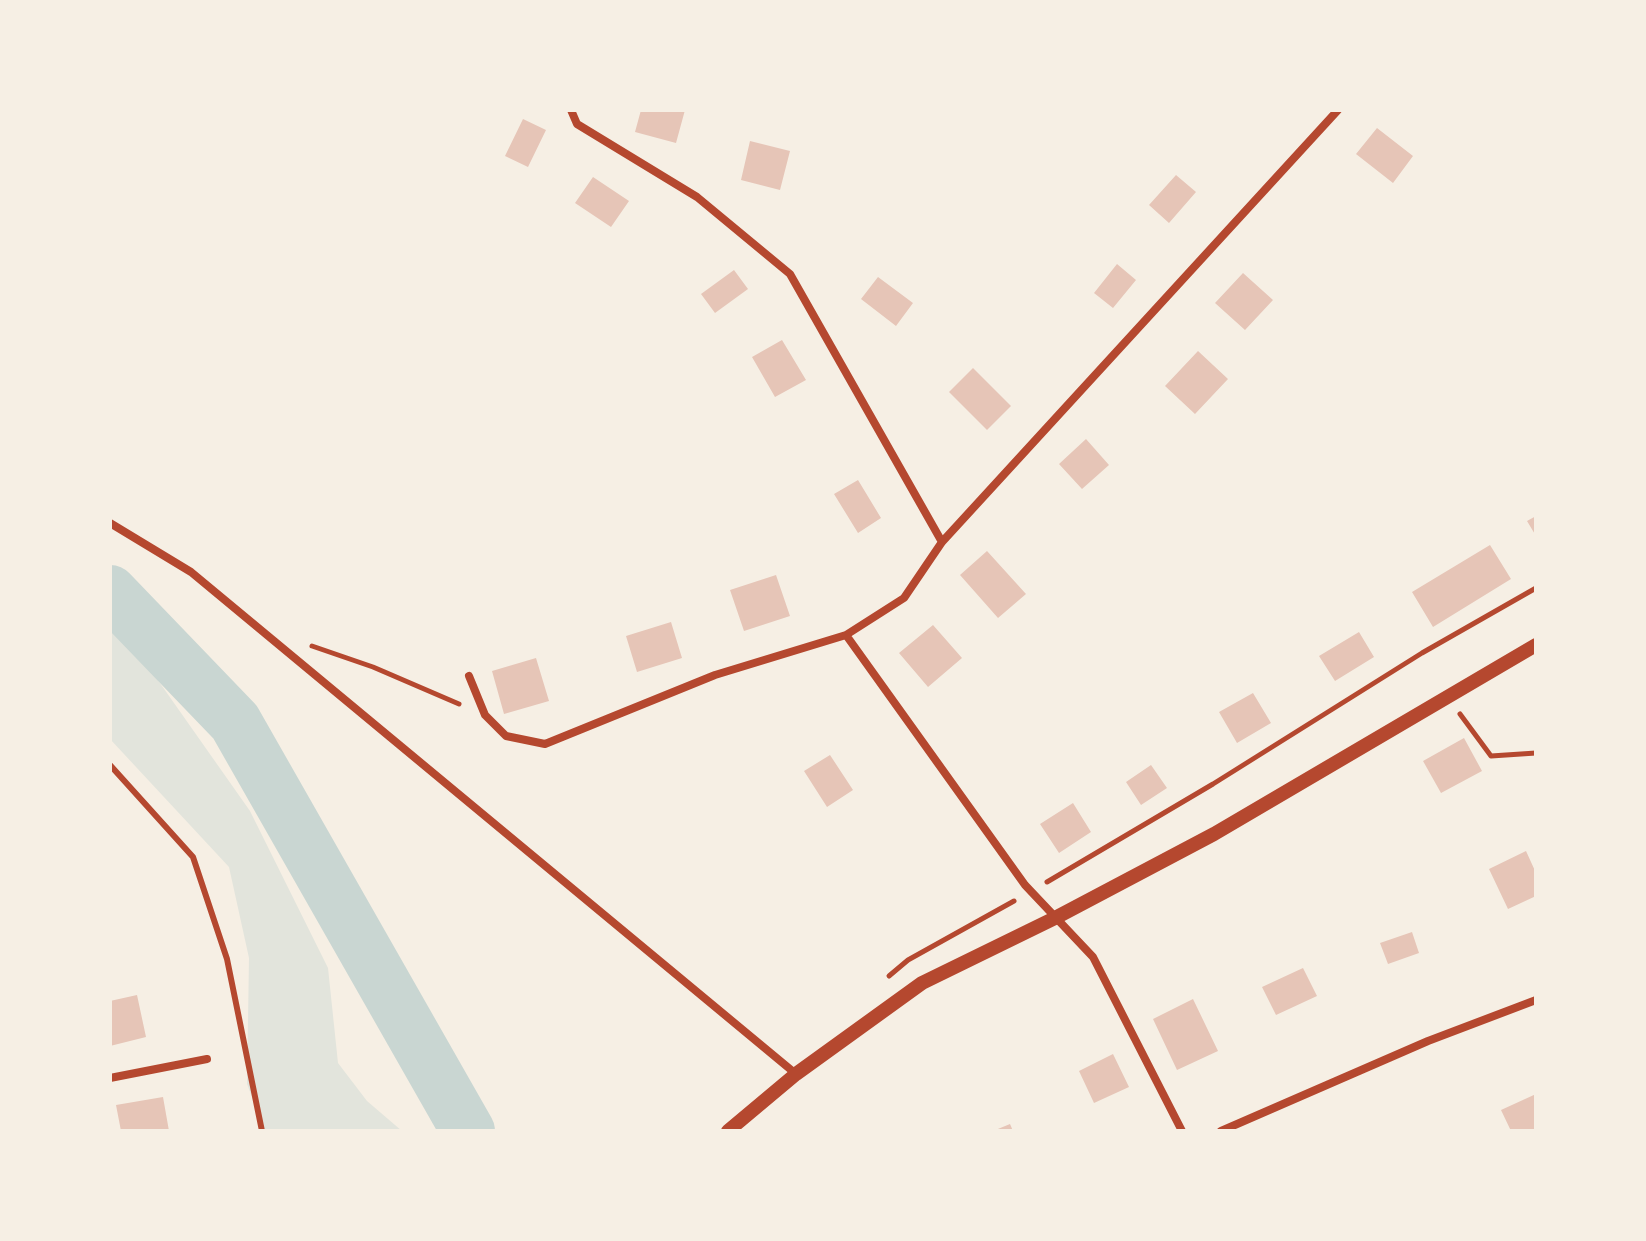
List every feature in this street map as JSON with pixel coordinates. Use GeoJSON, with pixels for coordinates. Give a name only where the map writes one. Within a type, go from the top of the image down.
{"type":"FeatureCollection","features":[{"type":"Feature","properties":{"kind":"street"},"geometry":{"type":"LineString","coordinates":[[571,110],[577,124],[697,197],[790,274],[942,542]]}},
{"type":"Feature","properties":{"kind":"street"},"geometry":{"type":"LineString","coordinates":[[469,676],[485,715],[506,736],[545,744],[715,675],[846,635],[904,598],[942,542],[1338,110]]}},
{"type":"Feature","properties":{"kind":"street"},"geometry":{"type":"LineString","coordinates":[[110,523],[191,572],[796,1074]]}},
{"type":"Feature","properties":{"kind":"street"},"geometry":{"type":"LineString","coordinates":[[846,635],[1031,892],[1093,957],[1182,1131]]}},
{"type":"Feature","properties":{"kind":"street"},"geometry":{"type":"LineString","coordinates":[[728,1131],[796,1074],[922,983],[1055,918],[1214,834],[1536,645]]}},
{"type":"Feature","properties":{"kind":"street"},"geometry":{"type":"LineString","coordinates":[[1221,1131],[1428,1041],[1536,1000]]}},
{"type":"Feature","properties":{"kind":"street"},"geometry":{"type":"LineString","coordinates":[[110,1078],[207,1059]]}},
{"type":"Feature","properties":{"kind":"lane"},"geometry":{"type":"LineString","coordinates":[[110,765],[193,857],[227,959],[262,1131]]}},
{"type":"Feature","properties":{"kind":"path"},"geometry":{"type":"LineString","coordinates":[[886,979],[908,960],[1031,892],[1213,784],[1422,653],[1536,588]]}},
{"type":"Feature","properties":{"kind":"path"},"geometry":{"type":"LineString","coordinates":[[301,643],[373,667],[485,715]]}},
{"type":"Feature","properties":{"kind":"path"},"geometry":{"type":"LineString","coordinates":[[1448,697],[1491,756],[1536,753]]}},
{"type":"Feature","properties":{"kind":"shaded area"},"geometry":{"type":"Polygon","coordinates":[[[110,623],[124,632],[250,811],[328,968],[338,1063],[367,1101],[402,1131],[265,1131],[247,1084],[249,958],[229,867],[110,739],[110,623]]]}},
{"type":"Feature","properties":{"kind":"building"},"geometry":{"type":"Polygon","coordinates":[[[641,110],[685,110],[676,143],[635,132],[641,110]]]}},
{"type":"Feature","properties":{"kind":"building"},"geometry":{"type":"Polygon","coordinates":[[[523,119],[546,130],[528,167],[505,156],[523,119]]]}},
{"type":"Feature","properties":{"kind":"building"},"geometry":{"type":"Polygon","coordinates":[[[1377,128],[1413,156],[1393,183],[1356,154],[1377,128]]]}},
{"type":"Feature","properties":{"kind":"building"},"geometry":{"type":"Polygon","coordinates":[[[750,141],[790,151],[780,190],[741,180],[750,141]]]}},
{"type":"Feature","properties":{"kind":"building"},"geometry":{"type":"Polygon","coordinates":[[[1176,175],[1196,192],[1169,223],[1149,205],[1176,175]]]}},
{"type":"Feature","properties":{"kind":"building"},"geometry":{"type":"Polygon","coordinates":[[[593,177],[629,201],[611,227],[575,203],[593,177]]]}},
{"type":"Feature","properties":{"kind":"building"},"geometry":{"type":"Polygon","coordinates":[[[1117,264],[1136,280],[1113,308],[1094,293],[1117,264]]]}},
{"type":"Feature","properties":{"kind":"building"},"geometry":{"type":"Polygon","coordinates":[[[734,270],[748,289],[715,313],[701,294],[734,270]]]}},
{"type":"Feature","properties":{"kind":"building"},"geometry":{"type":"Polygon","coordinates":[[[1243,273],[1273,300],[1245,330],[1215,303],[1243,273]]]}},
{"type":"Feature","properties":{"kind":"building"},"geometry":{"type":"Polygon","coordinates":[[[878,277],[913,303],[896,326],[861,299],[878,277]]]}},
{"type":"Feature","properties":{"kind":"building"},"geometry":{"type":"Polygon","coordinates":[[[782,340],[806,380],[775,397],[752,357],[782,340]]]}},
{"type":"Feature","properties":{"kind":"building"},"geometry":{"type":"Polygon","coordinates":[[[1198,351],[1228,379],[1195,414],[1165,386],[1198,351]]]}},
{"type":"Feature","properties":{"kind":"building"},"geometry":{"type":"Polygon","coordinates":[[[973,368],[1011,406],[987,430],[949,392],[973,368]]]}},
{"type":"Feature","properties":{"kind":"building"},"geometry":{"type":"Polygon","coordinates":[[[1086,439],[1109,465],[1082,489],[1059,464],[1086,439]]]}},
{"type":"Feature","properties":{"kind":"building"},"geometry":{"type":"Polygon","coordinates":[[[858,480],[881,518],[858,533],[834,494],[858,480]]]}},
{"type":"Feature","properties":{"kind":"building"},"geometry":{"type":"Polygon","coordinates":[[[1536,516],[1536,536],[1527,521],[1536,516]]]}},
{"type":"Feature","properties":{"kind":"building"},"geometry":{"type":"Polygon","coordinates":[[[1490,545],[1511,579],[1433,627],[1412,592],[1490,545]]]}},
{"type":"Feature","properties":{"kind":"building"},"geometry":{"type":"Polygon","coordinates":[[[987,551],[1026,594],[998,618],[960,575],[987,551]]]}},
{"type":"Feature","properties":{"kind":"building"},"geometry":{"type":"Polygon","coordinates":[[[776,575],[790,616],[744,631],[730,590],[776,575]]]}},
{"type":"Feature","properties":{"kind":"building"},"geometry":{"type":"Polygon","coordinates":[[[671,622],[682,658],[637,672],[626,636],[671,622]]]}},
{"type":"Feature","properties":{"kind":"building"},"geometry":{"type":"Polygon","coordinates":[[[933,625],[962,658],[928,687],[899,653],[933,625]]]}},
{"type":"Feature","properties":{"kind":"building"},"geometry":{"type":"Polygon","coordinates":[[[1359,632],[1374,657],[1335,681],[1319,656],[1359,632]]]}},
{"type":"Feature","properties":{"kind":"building"},"geometry":{"type":"Polygon","coordinates":[[[536,658],[549,701],[504,714],[492,671],[536,658]]]}},
{"type":"Feature","properties":{"kind":"building"},"geometry":{"type":"Polygon","coordinates":[[[1253,693],[1271,723],[1237,743],[1219,712],[1253,693]]]}},
{"type":"Feature","properties":{"kind":"building"},"geometry":{"type":"Polygon","coordinates":[[[1464,738],[1482,771],[1441,793],[1423,761],[1464,738]]]}},
{"type":"Feature","properties":{"kind":"building"},"geometry":{"type":"Polygon","coordinates":[[[830,755],[853,790],[827,807],[804,771],[830,755]]]}},
{"type":"Feature","properties":{"kind":"building"},"geometry":{"type":"Polygon","coordinates":[[[1151,765],[1167,788],[1141,805],[1126,782],[1151,765]]]}},
{"type":"Feature","properties":{"kind":"building"},"geometry":{"type":"Polygon","coordinates":[[[1073,803],[1091,832],[1059,853],[1040,824],[1073,803]]]}},
{"type":"Feature","properties":{"kind":"building"},"geometry":{"type":"Polygon","coordinates":[[[1526,851],[1536,873],[1536,896],[1508,909],[1489,869],[1526,851]]]}},
{"type":"Feature","properties":{"kind":"building"},"geometry":{"type":"Polygon","coordinates":[[[1412,932],[1419,953],[1388,964],[1380,943],[1412,932]]]}},
{"type":"Feature","properties":{"kind":"building"},"geometry":{"type":"Polygon","coordinates":[[[1303,968],[1317,996],[1276,1015],[1262,987],[1303,968]]]}},
{"type":"Feature","properties":{"kind":"building"},"geometry":{"type":"Polygon","coordinates":[[[137,995],[146,1037],[110,1046],[110,1001],[137,995]]]}},
{"type":"Feature","properties":{"kind":"building"},"geometry":{"type":"Polygon","coordinates":[[[1193,999],[1218,1051],[1177,1070],[1153,1019],[1193,999]]]}},
{"type":"Feature","properties":{"kind":"building"},"geometry":{"type":"Polygon","coordinates":[[[1113,1054],[1129,1087],[1094,1103],[1079,1071],[1113,1054]]]}},
{"type":"Feature","properties":{"kind":"building"},"geometry":{"type":"Polygon","coordinates":[[[1536,1094],[1536,1131],[1511,1131],[1501,1110],[1536,1094]]]}},
{"type":"Feature","properties":{"kind":"building"},"geometry":{"type":"Polygon","coordinates":[[[163,1097],[169,1131],[121,1131],[116,1105],[163,1097]]]}},
{"type":"Feature","properties":{"kind":"building"},"geometry":{"type":"Polygon","coordinates":[[[1010,1124],[1013,1131],[993,1131],[1010,1124]]]}},
{"type":"Feature","properties":{"kind":"waterway"},"geometry":{"type":"LineString","coordinates":[[110,592],[235,722],[468,1131]]}}]}
